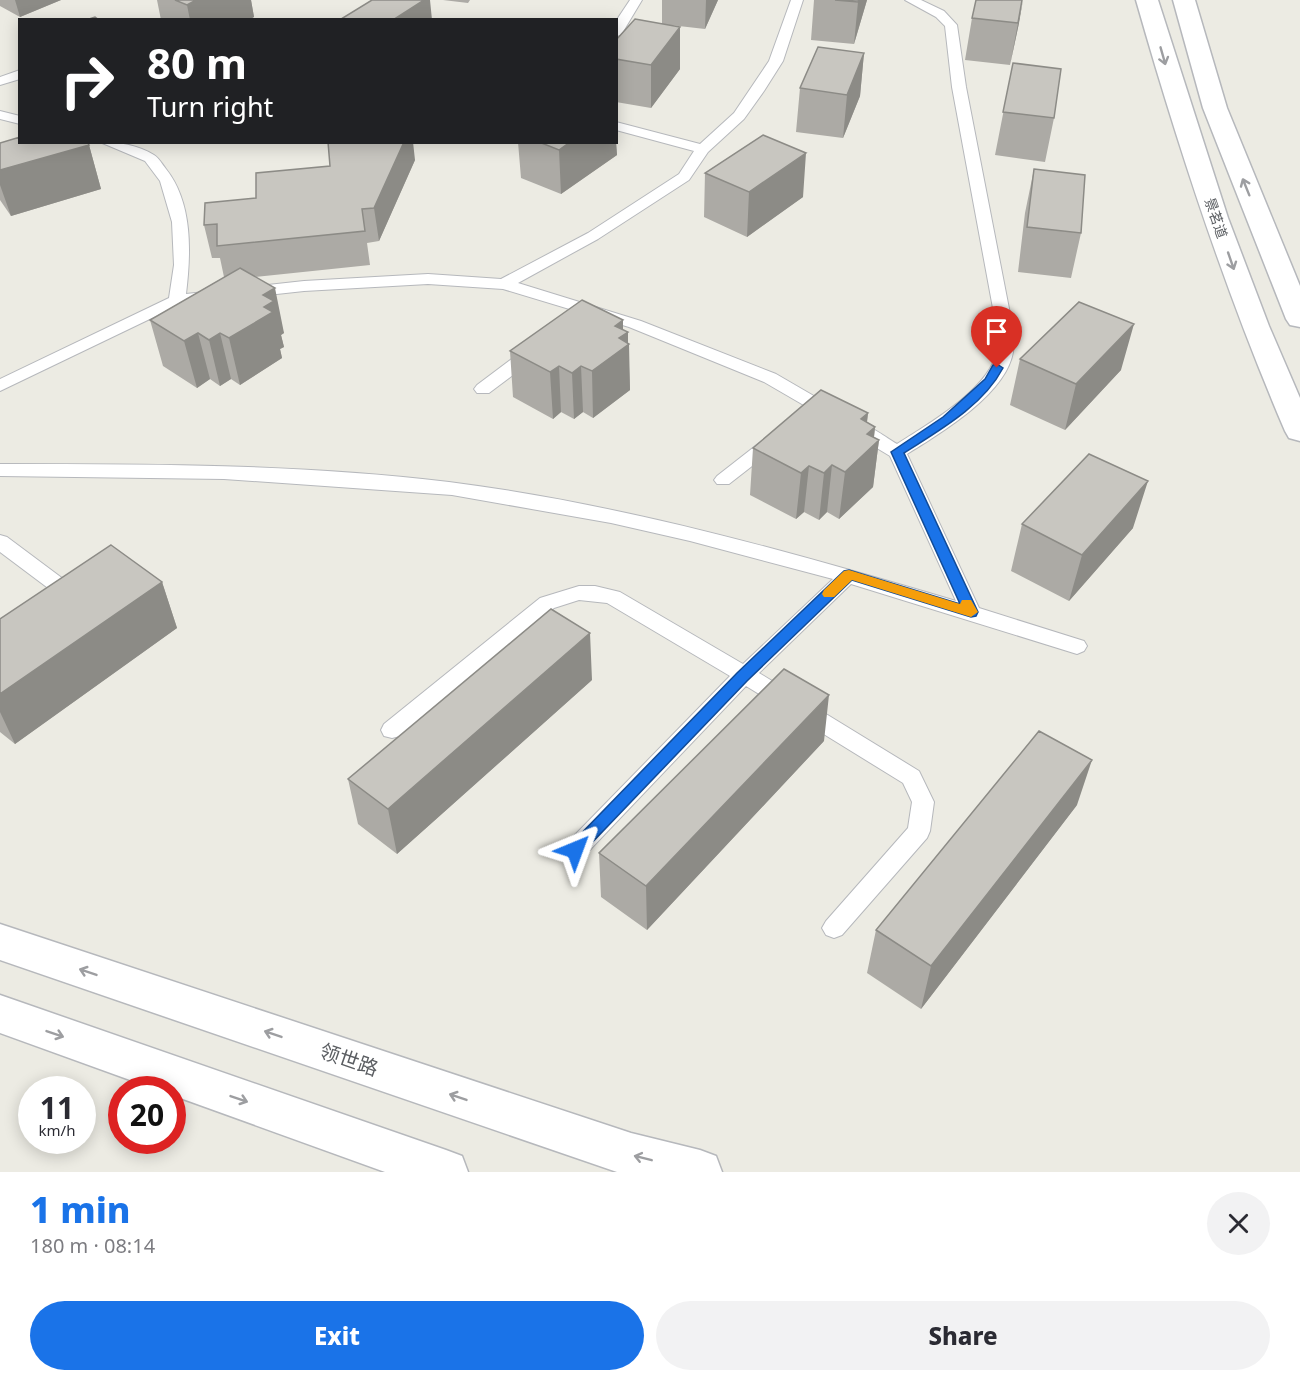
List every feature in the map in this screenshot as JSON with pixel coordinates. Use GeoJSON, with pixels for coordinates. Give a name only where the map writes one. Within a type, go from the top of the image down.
{"type":"FeatureCollection","features":[{"type":"Feature","properties":{"kind":"street","name":"景茗道"},"geometry":{"type":"LineString","coordinates":[[1147,0],[1177,107],[1251,318],[1300,431]]}},
{"type":"Feature","properties":{"kind":"street"},"geometry":{"type":"LineString","coordinates":[[1184,0],[1215,108],[1300,319]]}},
{"type":"Feature","properties":{"kind":"street","name":"领世路"},"geometry":{"type":"LineString","coordinates":[[0,942],[631,1155],[700,1172]]}},
{"type":"Feature","properties":{"kind":"street"},"geometry":{"type":"LineString","coordinates":[[0,1014],[446,1172]]}},
{"type":"Feature","properties":{"kind":"lane"},"geometry":{"type":"LineString","coordinates":[[618,29],[636,0]]}},
{"type":"Feature","properties":{"kind":"lane"},"geometry":{"type":"LineString","coordinates":[[504,284],[593,236],[684,177],[703,149],[739,116],[758,91],[776,61],[797,0]]}},
{"type":"Feature","properties":{"kind":"lane"},"geometry":{"type":"LineString","coordinates":[[897,452],[948,420],[990,381],[1005,354],[1003,319],[959,87],[951,25],[940,14],[911,0]]}},
{"type":"Feature","properties":{"kind":"lane"},"geometry":{"type":"LineString","coordinates":[[0,81],[18,75]]}},
{"type":"Feature","properties":{"kind":"lane"},"geometry":{"type":"LineString","coordinates":[[0,115],[18,120]]}},
{"type":"Feature","properties":{"kind":"lane"},"geometry":{"type":"LineString","coordinates":[[618,127],[703,149]]}},
{"type":"Feature","properties":{"kind":"lane"},"geometry":{"type":"LineString","coordinates":[[113,146],[150,158],[167,180],[180,222],[182,265],[177,300]]}},
{"type":"Feature","properties":{"kind":"lane"},"geometry":{"type":"LineString","coordinates":[[1,385],[177,300],[304,286],[428,279],[504,284],[634,324],[770,378],[897,452],[971,612]]}},
{"type":"Feature","properties":{"kind":"lane"},"geometry":{"type":"LineString","coordinates":[[569,323],[585,309]]}},
{"type":"Feature","properties":{"kind":"lane"},"geometry":{"type":"LineString","coordinates":[[483,389],[544,343]]}},
{"type":"Feature","properties":{"kind":"lane"},"geometry":{"type":"LineString","coordinates":[[801,419],[818,406]]}},
{"type":"Feature","properties":{"kind":"lane"},"geometry":{"type":"LineString","coordinates":[[723,480],[783,433]]}},
{"type":"Feature","properties":{"kind":"lane"},"geometry":{"type":"LineString","coordinates":[[0,470],[169,470],[275,474],[451,489],[638,523],[714,540],[849,575],[1077,646]]}},
{"type":"Feature","properties":{"kind":"lane"},"geometry":{"type":"LineString","coordinates":[[0,542],[79,601],[59,614]]}},
{"type":"Feature","properties":{"kind":"lane"},"geometry":{"type":"LineString","coordinates":[[575,850],[745,675],[849,575]]}},
{"type":"Feature","properties":{"kind":"lane"},"geometry":{"type":"LineString","coordinates":[[392,730],[547,603],[569,593],[591,592],[613,597],[911,777],[923,802],[919,831],[834,928]]}},
{"type":"Feature","properties":{"kind":"building"},"geometry":{"type":"Polygon","coordinates":[[[175,0],[196,0],[187,5],[175,0]]]}},
{"type":"Feature","properties":{"kind":"building"},"geometry":{"type":"Polygon","coordinates":[[[372,0],[424,0],[396,18],[343,18],[372,0]]]}},
{"type":"Feature","properties":{"kind":"building"},"geometry":{"type":"Polygon","coordinates":[[[835,0],[859,0],[858,2],[835,0]]]}},
{"type":"Feature","properties":{"kind":"building"},"geometry":{"type":"Polygon","coordinates":[[[976,0],[1022,0],[1018,23],[972,18],[976,0]]]}},
{"type":"Feature","properties":{"kind":"building"},"geometry":{"type":"Polygon","coordinates":[[[635,19],[680,27],[651,65],[618,59],[618,38],[635,19]]]}},
{"type":"Feature","properties":{"kind":"building"},"geometry":{"type":"Polygon","coordinates":[[[818,47],[864,53],[847,95],[800,88],[818,47]]]}},
{"type":"Feature","properties":{"kind":"building"},"geometry":{"type":"Polygon","coordinates":[[[1013,63],[1061,69],[1054,118],[1003,112],[1013,63]]]}},
{"type":"Feature","properties":{"kind":"building"},"geometry":{"type":"Polygon","coordinates":[[[763,135],[806,153],[749,192],[705,173],[763,135]]]}},
{"type":"Feature","properties":{"kind":"building"},"geometry":{"type":"Polygon","coordinates":[[[18,138],[18,144],[89,145],[0,170],[0,143],[18,138]]]}},
{"type":"Feature","properties":{"kind":"building"},"geometry":{"type":"Polygon","coordinates":[[[328,144],[403,144],[374,208],[362,209],[365,231],[217,246],[217,224],[204,225],[205,203],[256,198],[256,173],[330,166],[328,144]]]}},
{"type":"Feature","properties":{"kind":"building"},"geometry":{"type":"Polygon","coordinates":[[[544,144],[567,144],[559,150],[544,144]]]}},
{"type":"Feature","properties":{"kind":"building"},"geometry":{"type":"Polygon","coordinates":[[[1034,169],[1085,175],[1081,233],[1027,227],[1034,169]]]}},
{"type":"Feature","properties":{"kind":"building"},"geometry":{"type":"Polygon","coordinates":[[[240,268],[275,288],[263,295],[274,301],[264,307],[273,312],[229,338],[220,333],[209,340],[198,333],[184,341],[150,320],[240,268]]]}},
{"type":"Feature","properties":{"kind":"building"},"geometry":{"type":"Polygon","coordinates":[[[582,300],[623,320],[615,326],[628,332],[619,338],[629,344],[592,371],[581,366],[572,373],[559,366],[550,372],[510,351],[582,300]]]}},
{"type":"Feature","properties":{"kind":"building"},"geometry":{"type":"Polygon","coordinates":[[[1079,302],[1134,324],[1076,384],[1020,359],[1079,302]]]}},
{"type":"Feature","properties":{"kind":"building"},"geometry":{"type":"Polygon","coordinates":[[[821,390],[868,413],[861,419],[875,427],[867,434],[879,440],[845,472],[832,465],[824,473],[809,466],[801,473],[753,448],[821,390]]]}},
{"type":"Feature","properties":{"kind":"building"},"geometry":{"type":"Polygon","coordinates":[[[1089,454],[1148,481],[1082,555],[1022,524],[1089,454]]]}},
{"type":"Feature","properties":{"kind":"building"},"geometry":{"type":"Polygon","coordinates":[[[111,545],[162,582],[0,694],[0,619],[111,545]]]}},
{"type":"Feature","properties":{"kind":"building"},"geometry":{"type":"Polygon","coordinates":[[[551,609],[590,633],[388,809],[348,779],[551,609]]]}},
{"type":"Feature","properties":{"kind":"building"},"geometry":{"type":"Polygon","coordinates":[[[784,669],[829,695],[646,886],[599,853],[784,669]]]}},
{"type":"Feature","properties":{"kind":"building"},"geometry":{"type":"Polygon","coordinates":[[[1039,731],[1092,760],[931,966],[876,930],[1039,731]]]}},
{"type":"Feature","properties":{"kind":"slow traffic"},"geometry":{"type":"LineString","coordinates":[[829,594],[849,575],[971,612],[966,603]]}},
{"type":"Feature","properties":{"kind":"route"},"geometry":{"type":"LineString","coordinates":[[575,850],[742,677],[849,575],[971,612],[897,452],[948,420],[990,381],[997,368]]}}]}
